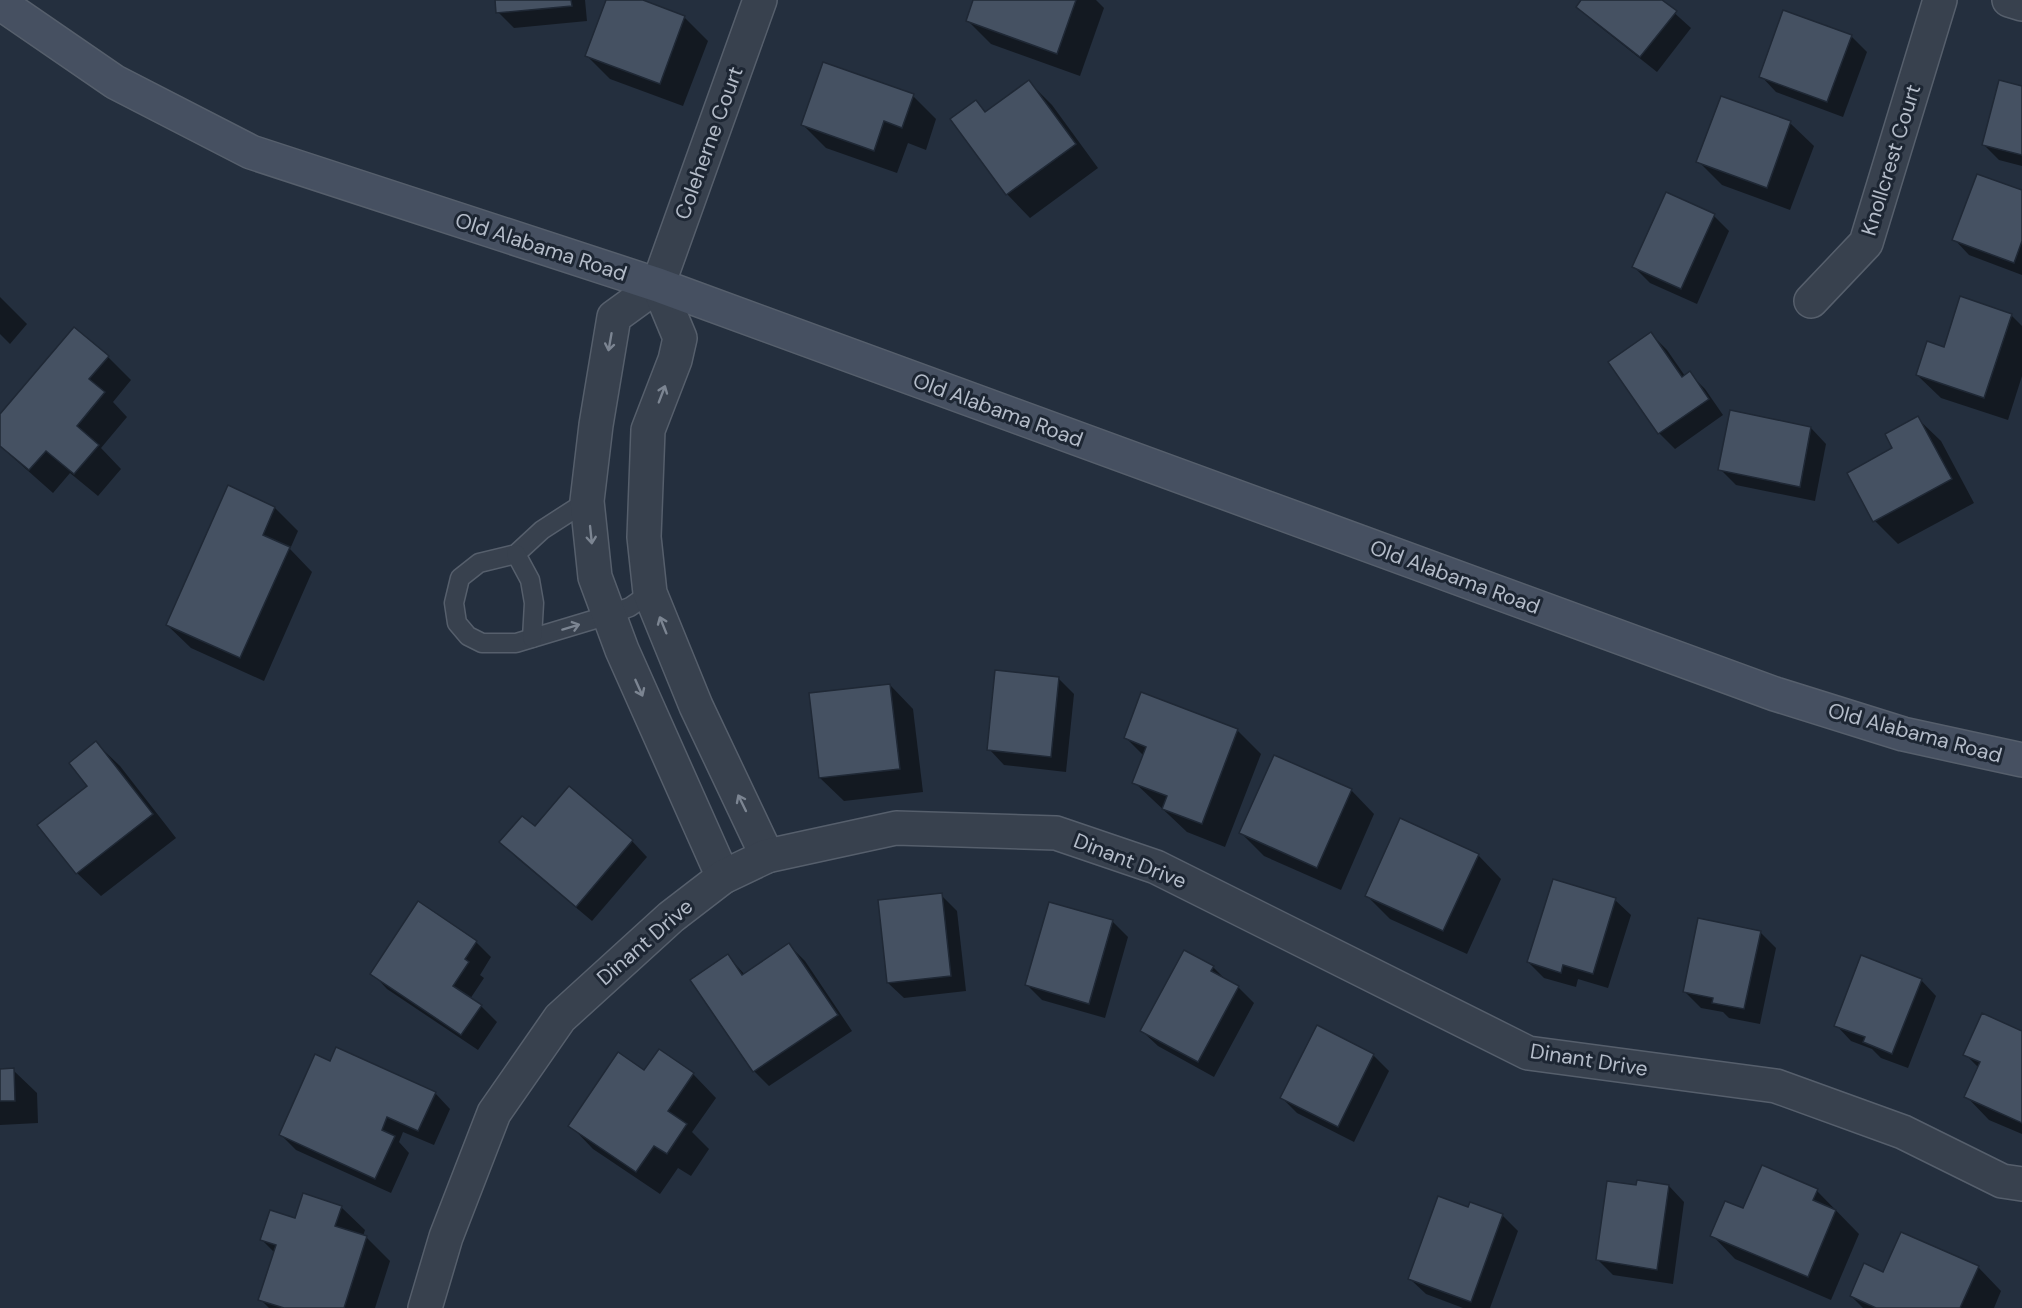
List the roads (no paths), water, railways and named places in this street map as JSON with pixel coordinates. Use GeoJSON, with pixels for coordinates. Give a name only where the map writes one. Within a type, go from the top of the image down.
{"type":"FeatureCollection","features":[{"type":"Feature","properties":{"kind":"main road","name":"Old Alabama Road"},"geometry":{"type":"LineString","coordinates":[[0,3],[115,82],[252,152],[658,285],[1775,694],[1903,734],[2022,760]]}},
{"type":"Feature","properties":{"kind":"street","name":"Coleherne Court"},"geometry":{"type":"LineString","coordinates":[[658,285],[760,0]]}},
{"type":"Feature","properties":{"kind":"street","name":"Knollcrest Court"},"geometry":{"type":"LineString","coordinates":[[1811,302],[1866,243],[1940,0]]}},
{"type":"Feature","properties":{"kind":"street"},"geometry":{"type":"LineString","coordinates":[[2008,0],[2022,4]]}},
{"type":"Feature","properties":{"kind":"street"},"geometry":{"type":"LineString","coordinates":[[723,877],[622,650],[595,577],[587,501],[596,425],[614,317],[658,285],[680,338],[675,360],[648,430],[644,537],[650,593],[696,706],[767,856]]}},
{"type":"Feature","properties":{"kind":"street"},"geometry":{"type":"LineString","coordinates":[[596,425],[648,430]]}},
{"type":"Feature","properties":{"kind":"street","name":"Dinant Drive"},"geometry":{"type":"LineString","coordinates":[[425,1308],[446,1237],[494,1113],[560,1018],[671,916],[723,877],[767,856],[896,828],[1056,833],[1156,867],[1528,1053],[1776,1086],[1903,1132],[2002,1181],[2022,1184]]}},
{"type":"Feature","properties":{"kind":"lane"},"geometry":{"type":"LineString","coordinates":[[587,501],[542,530],[516,554],[479,563],[460,578],[454,603],[457,622],[468,636],[482,643],[516,643],[609,615],[630,607],[650,593]]}},
{"type":"Feature","properties":{"kind":"lane"},"geometry":{"type":"LineString","coordinates":[[516,554],[530,580],[534,603],[532,638]]}}]}
